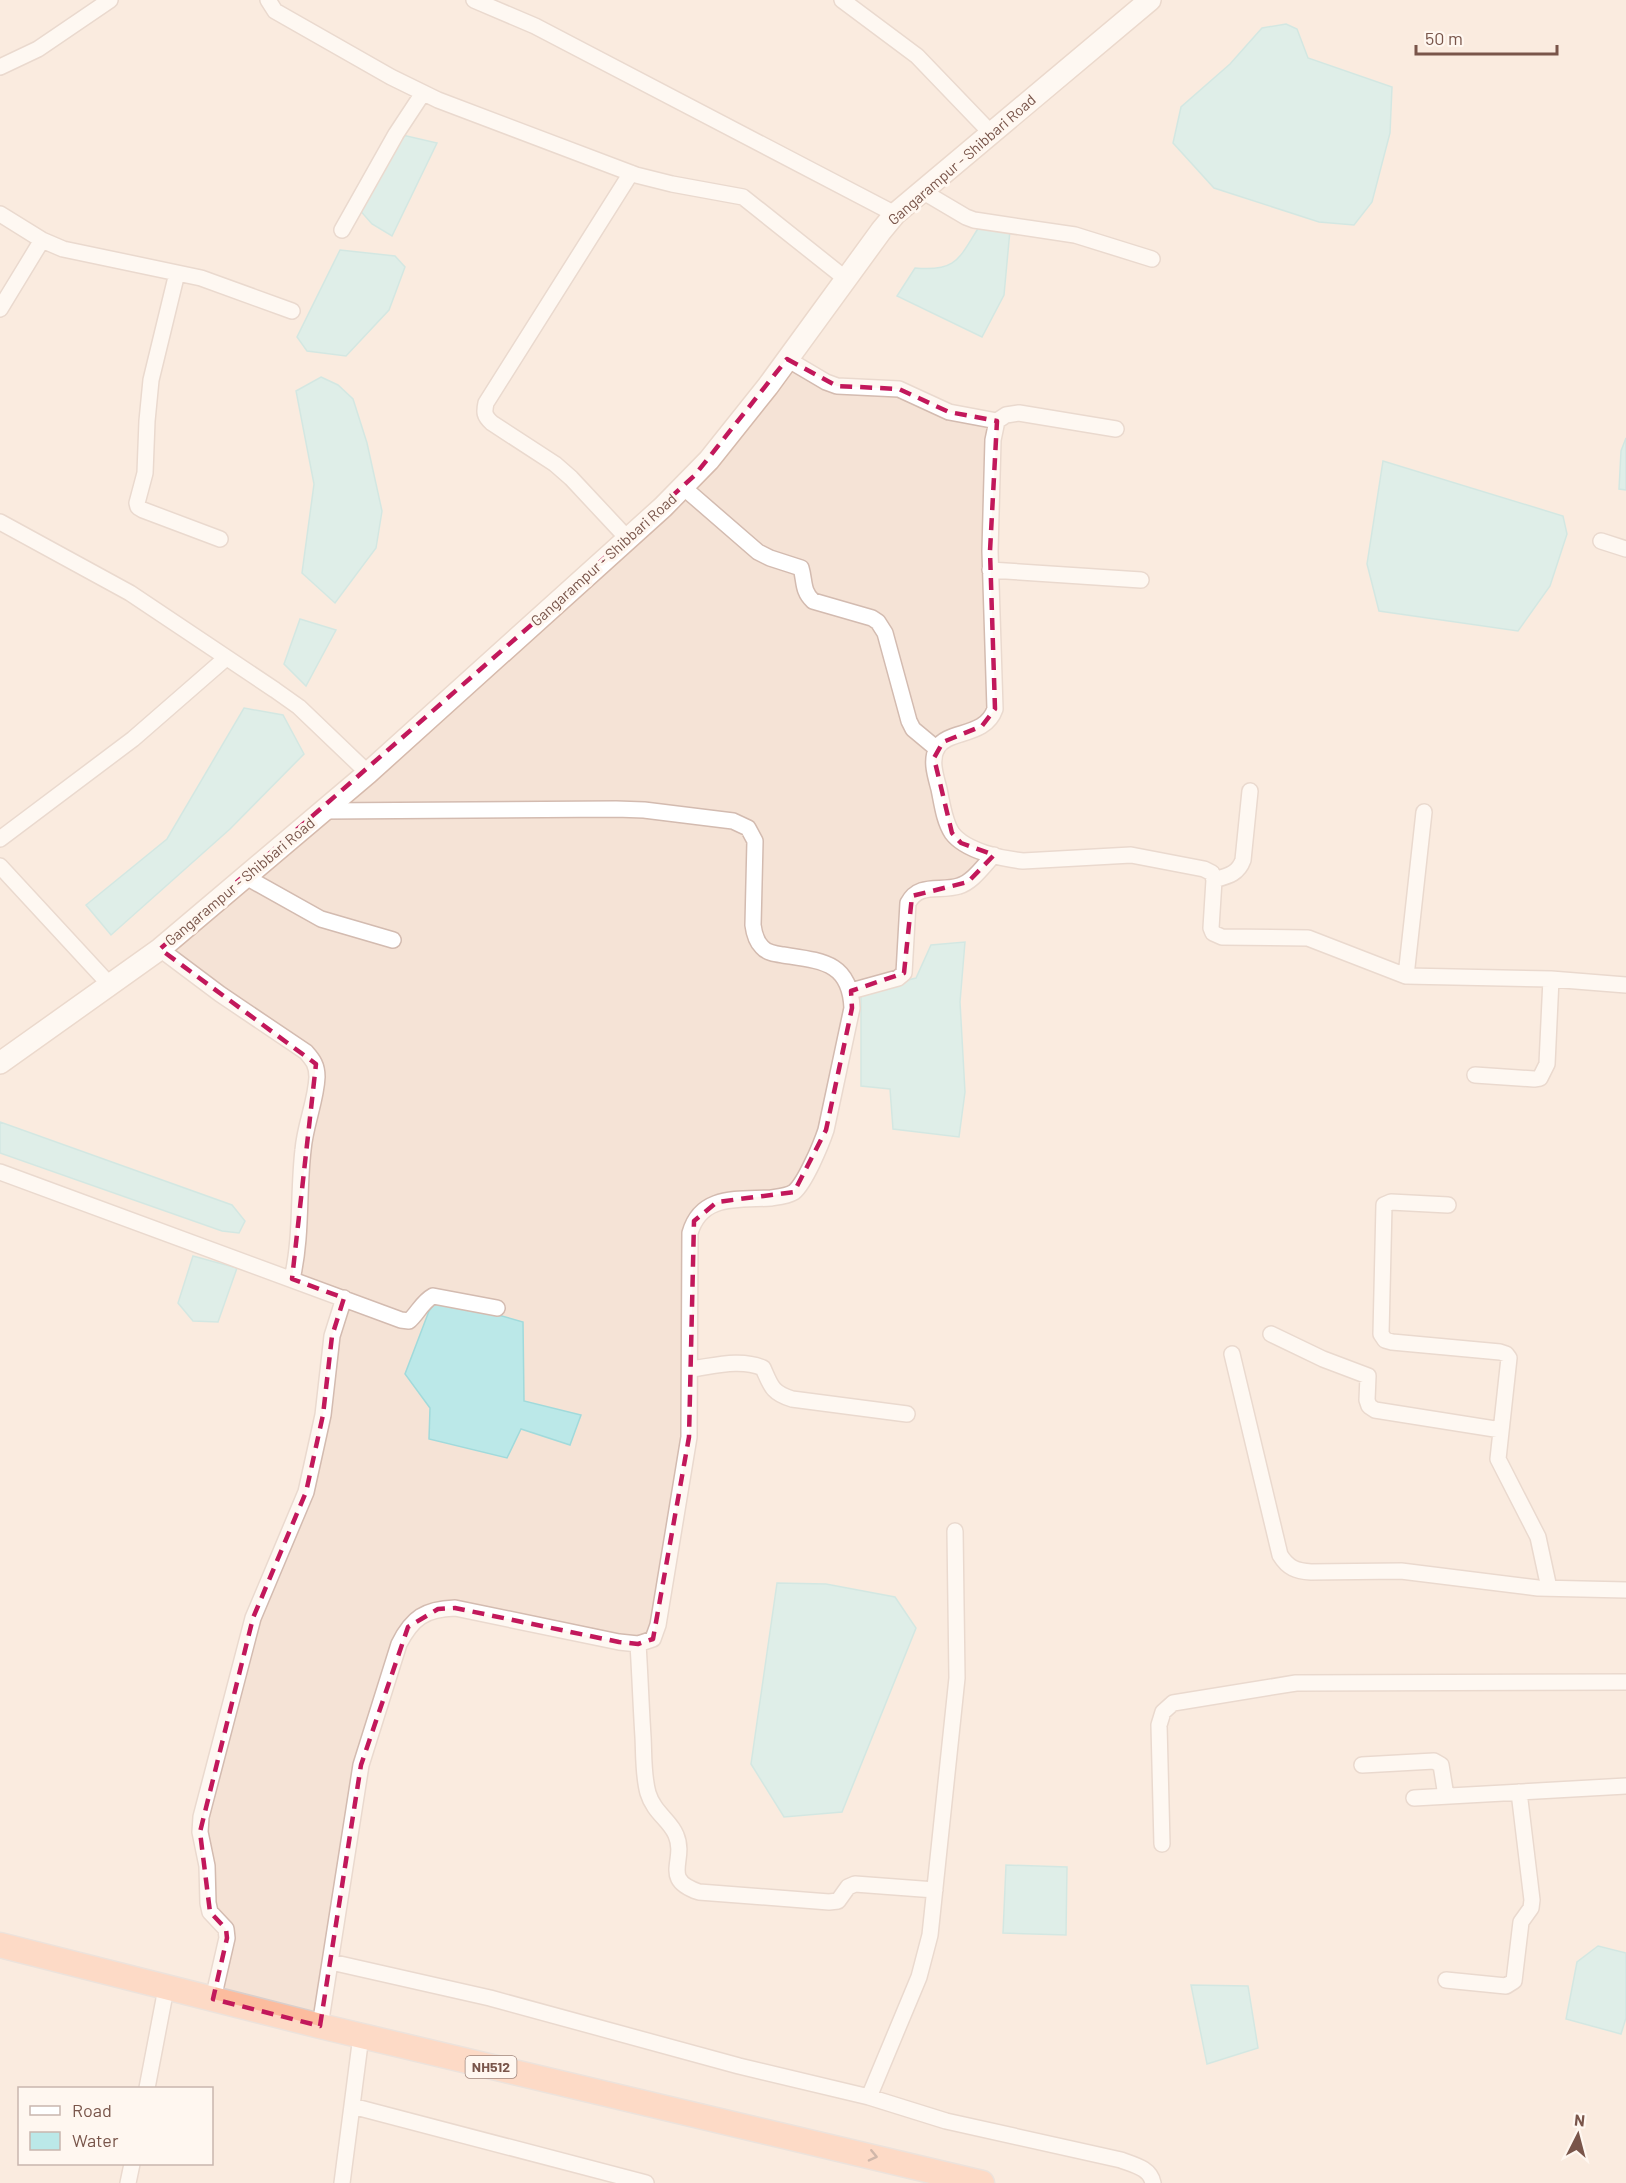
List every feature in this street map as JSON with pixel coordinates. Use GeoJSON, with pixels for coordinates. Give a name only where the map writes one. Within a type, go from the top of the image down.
{"type":"FeatureCollection","features":[{"type":"Feature","properties":{"kind":"highway","name":"NH512"},"geometry":{"type":"LineString","coordinates":[[0,1945],[320,2026],[360,2042],[912,2183]]}},
{"type":"Feature","properties":{"kind":"highway","name":"NH512"},"geometry":{"type":"LineString","coordinates":[[0,1960],[982,2183]]}},
{"type":"Feature","properties":{"kind":"main road","name":"Gangarampur - Shibbari Road"},"geometry":{"type":"LineString","coordinates":[[0,1063],[160,949],[246,877],[368,773],[663,507],[717,450],[895,214],[1150,0]]}},
{"type":"Feature","properties":{"kind":"street"},"geometry":{"type":"LineString","coordinates":[[0,68],[38,49],[110,0]]}},
{"type":"Feature","properties":{"kind":"street"},"geometry":{"type":"LineString","coordinates":[[268,0],[275,10],[423,93],[652,180],[743,197],[846,279]]}},
{"type":"Feature","properties":{"kind":"street"},"geometry":{"type":"LineString","coordinates":[[474,0],[502,5],[556,37],[895,214]]}},
{"type":"Feature","properties":{"kind":"street"},"geometry":{"type":"LineString","coordinates":[[842,0],[917,56],[991,133]]}},
{"type":"Feature","properties":{"kind":"street"},"geometry":{"type":"LineString","coordinates":[[342,230],[396,134],[423,93]]}},
{"type":"Feature","properties":{"kind":"street"},"geometry":{"type":"LineString","coordinates":[[628,539],[571,478],[555,464],[492,423],[486,418],[484,412],[486,403],[631,173]]}},
{"type":"Feature","properties":{"kind":"street"},"geometry":{"type":"LineString","coordinates":[[922,191],[974,220],[1076,235],[1152,259]]}},
{"type":"Feature","properties":{"kind":"street"},"geometry":{"type":"LineString","coordinates":[[0,214],[42,240],[77,253],[222,284],[292,310]]}},
{"type":"Feature","properties":{"kind":"street"},"geometry":{"type":"LineString","coordinates":[[0,309],[42,240]]}},
{"type":"Feature","properties":{"kind":"street"},"geometry":{"type":"LineString","coordinates":[[177,273],[151,380],[145,473],[137,503],[138,507],[143,510],[220,539]]}},
{"type":"Feature","properties":{"kind":"street"},"geometry":{"type":"LineString","coordinates":[[787,359],[837,386],[899,389],[949,412],[997,421],[1006,415],[1019,413],[1116,429]]}},
{"type":"Feature","properties":{"kind":"street"},"geometry":{"type":"LineString","coordinates":[[997,421],[993,440],[990,570],[995,709],[992,719],[982,726],[943,742],[937,748],[934,769],[946,820],[952,833],[961,843],[1007,859],[1023,861],[1131,855],[1204,869],[1212,873],[1214,880],[1211,928],[1216,935],[1222,937],[1308,938],[1406,976],[1551,979],[1626,985]]}},
{"type":"Feature","properties":{"kind":"street"},"geometry":{"type":"LineString","coordinates":[[682,487],[758,552],[801,567],[804,590],[813,601],[872,618],[878,622],[885,633],[909,721],[913,729],[937,748]]}},
{"type":"Feature","properties":{"kind":"street"},"geometry":{"type":"LineString","coordinates":[[0,522],[130,593],[299,707],[368,773]]}},
{"type":"Feature","properties":{"kind":"street"},"geometry":{"type":"LineString","coordinates":[[1601,542],[1626,549]]}},
{"type":"Feature","properties":{"kind":"street"},"geometry":{"type":"LineString","coordinates":[[990,570],[1141,580]]}},
{"type":"Feature","properties":{"kind":"street"},"geometry":{"type":"LineString","coordinates":[[0,839],[133,739],[226,658]]}},
{"type":"Feature","properties":{"kind":"street"},"geometry":{"type":"LineString","coordinates":[[1214,880],[1235,873],[1240,868],[1243,860],[1250,791]]}},
{"type":"Feature","properties":{"kind":"street"},"geometry":{"type":"LineString","coordinates":[[320,2026],[363,1758],[399,1644],[408,1627],[422,1616],[438,1609],[455,1608],[638,1644],[653,1639],[658,1625],[689,1437],[690,1233],[694,1221],[702,1210],[717,1202],[780,1197],[794,1192],[803,1179],[826,1130],[852,1008],[848,982],[839,970],[818,960],[773,954],[763,948],[755,937],[753,926],[755,841],[748,828],[733,821],[669,812],[626,809],[322,812]]}},
{"type":"Feature","properties":{"kind":"street"},"geometry":{"type":"LineString","coordinates":[[1406,976],[1424,812]]}},
{"type":"Feature","properties":{"kind":"street"},"geometry":{"type":"LineString","coordinates":[[851,991],[898,978],[904,973],[908,903],[912,896],[929,888],[958,886],[968,882],[994,855]]}},
{"type":"Feature","properties":{"kind":"street"},"geometry":{"type":"LineString","coordinates":[[0,866],[110,985]]}},
{"type":"Feature","properties":{"kind":"street"},"geometry":{"type":"LineString","coordinates":[[246,877],[321,919],[393,940]]}},
{"type":"Feature","properties":{"kind":"street"},"geometry":{"type":"LineString","coordinates":[[160,949],[220,994],[306,1052],[316,1064],[317,1077],[303,1142],[299,1241],[292,1279]]}},
{"type":"Feature","properties":{"kind":"street"},"geometry":{"type":"LineString","coordinates":[[1475,1075],[1540,1078],[1547,1065],[1551,979]]}},
{"type":"Feature","properties":{"kind":"street"},"geometry":{"type":"LineString","coordinates":[[0,1172],[401,1320],[409,1321],[425,1300],[433,1296],[497,1308]]}},
{"type":"Feature","properties":{"kind":"street"},"geometry":{"type":"LineString","coordinates":[[1448,1205],[1391,1202],[1384,1205],[1382,1334],[1385,1340],[1392,1342],[1506,1354],[1509,1358],[1498,1459],[1538,1537],[1549,1588]]}},
{"type":"Feature","properties":{"kind":"street"},"geometry":{"type":"LineString","coordinates":[[213,1999],[227,1938],[226,1929],[210,1912],[208,1903],[207,1866],[200,1832],[201,1817],[253,1618],[306,1492],[323,1415],[332,1336],[344,1299]]}},
{"type":"Feature","properties":{"kind":"street"},"geometry":{"type":"LineString","coordinates":[[1271,1334],[1323,1359],[1368,1376],[1367,1400],[1369,1406],[1375,1410],[1501,1430]]}},
{"type":"Feature","properties":{"kind":"street"},"geometry":{"type":"LineString","coordinates":[[1232,1354],[1280,1555],[1286,1565],[1297,1571],[1401,1571],[1549,1588],[1626,1590]]}},
{"type":"Feature","properties":{"kind":"street"},"geometry":{"type":"LineString","coordinates":[[691,1369],[741,1362],[753,1364],[763,1368],[772,1388],[779,1395],[792,1399],[907,1414]]}},
{"type":"Feature","properties":{"kind":"street"},"geometry":{"type":"LineString","coordinates":[[869,2097],[926,1956],[930,1935],[957,1678],[955,1531]]}},
{"type":"Feature","properties":{"kind":"street"},"geometry":{"type":"LineString","coordinates":[[638,1644],[644,1767],[648,1793],[656,1811],[676,1834],[678,1844],[676,1874],[679,1882],[699,1892],[829,1902],[838,1901],[848,1887],[855,1884],[935,1890]]}},
{"type":"Feature","properties":{"kind":"street"},"geometry":{"type":"LineString","coordinates":[[1162,1844],[1159,1725],[1163,1712],[1173,1703],[1296,1683],[1626,1682]]}},
{"type":"Feature","properties":{"kind":"street"},"geometry":{"type":"LineString","coordinates":[[1362,1765],[1434,1761],[1441,1765],[1446,1796]]}},
{"type":"Feature","properties":{"kind":"street"},"geometry":{"type":"LineString","coordinates":[[1414,1798],[1626,1786]]}},
{"type":"Feature","properties":{"kind":"street"},"geometry":{"type":"LineString","coordinates":[[1446,1980],[1506,1986],[1514,1981],[1521,1922],[1531,1908],[1532,1900],[1519,1792]]}},
{"type":"Feature","properties":{"kind":"street"},"geometry":{"type":"LineString","coordinates":[[331,1962],[490,1998],[738,2066],[869,2097],[946,2121],[1121,2160],[1143,2168],[1152,2178],[1153,2183]]}},
{"type":"Feature","properties":{"kind":"street"},"geometry":{"type":"LineString","coordinates":[[147,2087],[164,1999]]}},
{"type":"Feature","properties":{"kind":"street"},"geometry":{"type":"LineString","coordinates":[[342,2183],[360,2042]]}},
{"type":"Feature","properties":{"kind":"street"},"geometry":{"type":"LineString","coordinates":[[352,2106],[646,2183]]}},
{"type":"Feature","properties":{"kind":"street"},"geometry":{"type":"LineString","coordinates":[[128,2183],[132,2165]]}},
{"type":"Feature","properties":{"kind":"highlighted area"},"geometry":{"type":"Polygon","coordinates":[[[787,359],[837,386],[899,389],[949,412],[997,421],[990,551],[995,709],[982,726],[943,742],[934,758],[952,833],[961,843],[994,855],[968,882],[912,896],[904,973],[851,991],[852,1008],[826,1130],[794,1192],[717,1202],[694,1221],[689,1437],[653,1639],[638,1644],[619,1642],[455,1608],[438,1609],[408,1627],[361,1765],[320,2026],[213,1999],[227,1938],[226,1929],[210,1912],[200,1832],[253,1618],[306,1492],[323,1415],[332,1336],[344,1298],[292,1279],[316,1064],[160,949],[538,619],[695,475],[787,359]]]}},
{"type":"Feature","properties":{"kind":"shaded area"},"geometry":{"type":"Polygon","coordinates":[[[0,0],[1626,0],[1626,2183],[0,2183],[0,0]]]}},
{"type":"Feature","properties":{"kind":"water"},"geometry":{"type":"Polygon","coordinates":[[[1286,24],[1297,29],[1308,58],[1392,87],[1390,133],[1372,202],[1354,225],[1319,222],[1214,188],[1173,143],[1181,107],[1230,64],[1262,28],[1286,24]]]}},
{"type":"Feature","properties":{"kind":"water"},"geometry":{"type":"Polygon","coordinates":[[[398,134],[437,143],[392,236],[372,224],[357,207],[398,134]]]}},
{"type":"Feature","properties":{"kind":"water"},"geometry":{"type":"Polygon","coordinates":[[[981,224],[1010,230],[1004,295],[982,337],[897,296],[915,268],[941,267],[956,260],[981,224]]]}},
{"type":"Feature","properties":{"kind":"water"},"geometry":{"type":"Polygon","coordinates":[[[340,250],[395,256],[405,267],[389,310],[346,356],[307,351],[297,337],[340,250]]]}},
{"type":"Feature","properties":{"kind":"water"},"geometry":{"type":"Polygon","coordinates":[[[321,377],[338,385],[353,399],[367,443],[382,511],[376,548],[335,603],[302,573],[314,484],[296,391],[321,377]]]}},
{"type":"Feature","properties":{"kind":"water"},"geometry":{"type":"Polygon","coordinates":[[[1626,438],[1626,490],[1619,489],[1621,451],[1626,438]]]}},
{"type":"Feature","properties":{"kind":"water"},"geometry":{"type":"Polygon","coordinates":[[[1383,461],[1563,516],[1567,534],[1550,586],[1518,631],[1379,611],[1367,564],[1383,461]]]}},
{"type":"Feature","properties":{"kind":"water"},"geometry":{"type":"Polygon","coordinates":[[[300,619],[336,630],[306,686],[284,664],[300,619]]]}},
{"type":"Feature","properties":{"kind":"water"},"geometry":{"type":"Polygon","coordinates":[[[244,708],[283,715],[304,754],[230,829],[111,935],[86,905],[167,839],[244,708]]]}},
{"type":"Feature","properties":{"kind":"water"},"geometry":{"type":"Polygon","coordinates":[[[965,942],[960,1002],[965,1092],[959,1137],[893,1129],[890,1089],[861,1086],[861,991],[916,978],[931,945],[965,942]]]}},
{"type":"Feature","properties":{"kind":"water"},"geometry":{"type":"Polygon","coordinates":[[[0,1122],[232,1205],[245,1221],[239,1233],[222,1231],[0,1153],[0,1122]]]}},
{"type":"Feature","properties":{"kind":"water"},"geometry":{"type":"Polygon","coordinates":[[[193,1256],[237,1268],[218,1322],[193,1321],[178,1303],[193,1256]]]}},
{"type":"Feature","properties":{"kind":"water"},"geometry":{"type":"Polygon","coordinates":[[[438,1298],[523,1322],[524,1401],[581,1415],[570,1445],[521,1429],[507,1458],[429,1439],[430,1408],[405,1374],[429,1311],[438,1298]]]}},
{"type":"Feature","properties":{"kind":"water"},"geometry":{"type":"Polygon","coordinates":[[[777,1583],[826,1584],[895,1597],[916,1628],[842,1812],[784,1817],[751,1764],[777,1583]]]}},
{"type":"Feature","properties":{"kind":"water"},"geometry":{"type":"Polygon","coordinates":[[[1006,1865],[1067,1867],[1066,1935],[1003,1933],[1006,1865]]]}},
{"type":"Feature","properties":{"kind":"water"},"geometry":{"type":"Polygon","coordinates":[[[1598,1946],[1626,1953],[1626,2018],[1621,2034],[1566,2019],[1577,1962],[1598,1946]]]}},
{"type":"Feature","properties":{"kind":"water"},"geometry":{"type":"Polygon","coordinates":[[[1191,1985],[1248,1986],[1258,2048],[1207,2064],[1191,1985]]]}}]}
